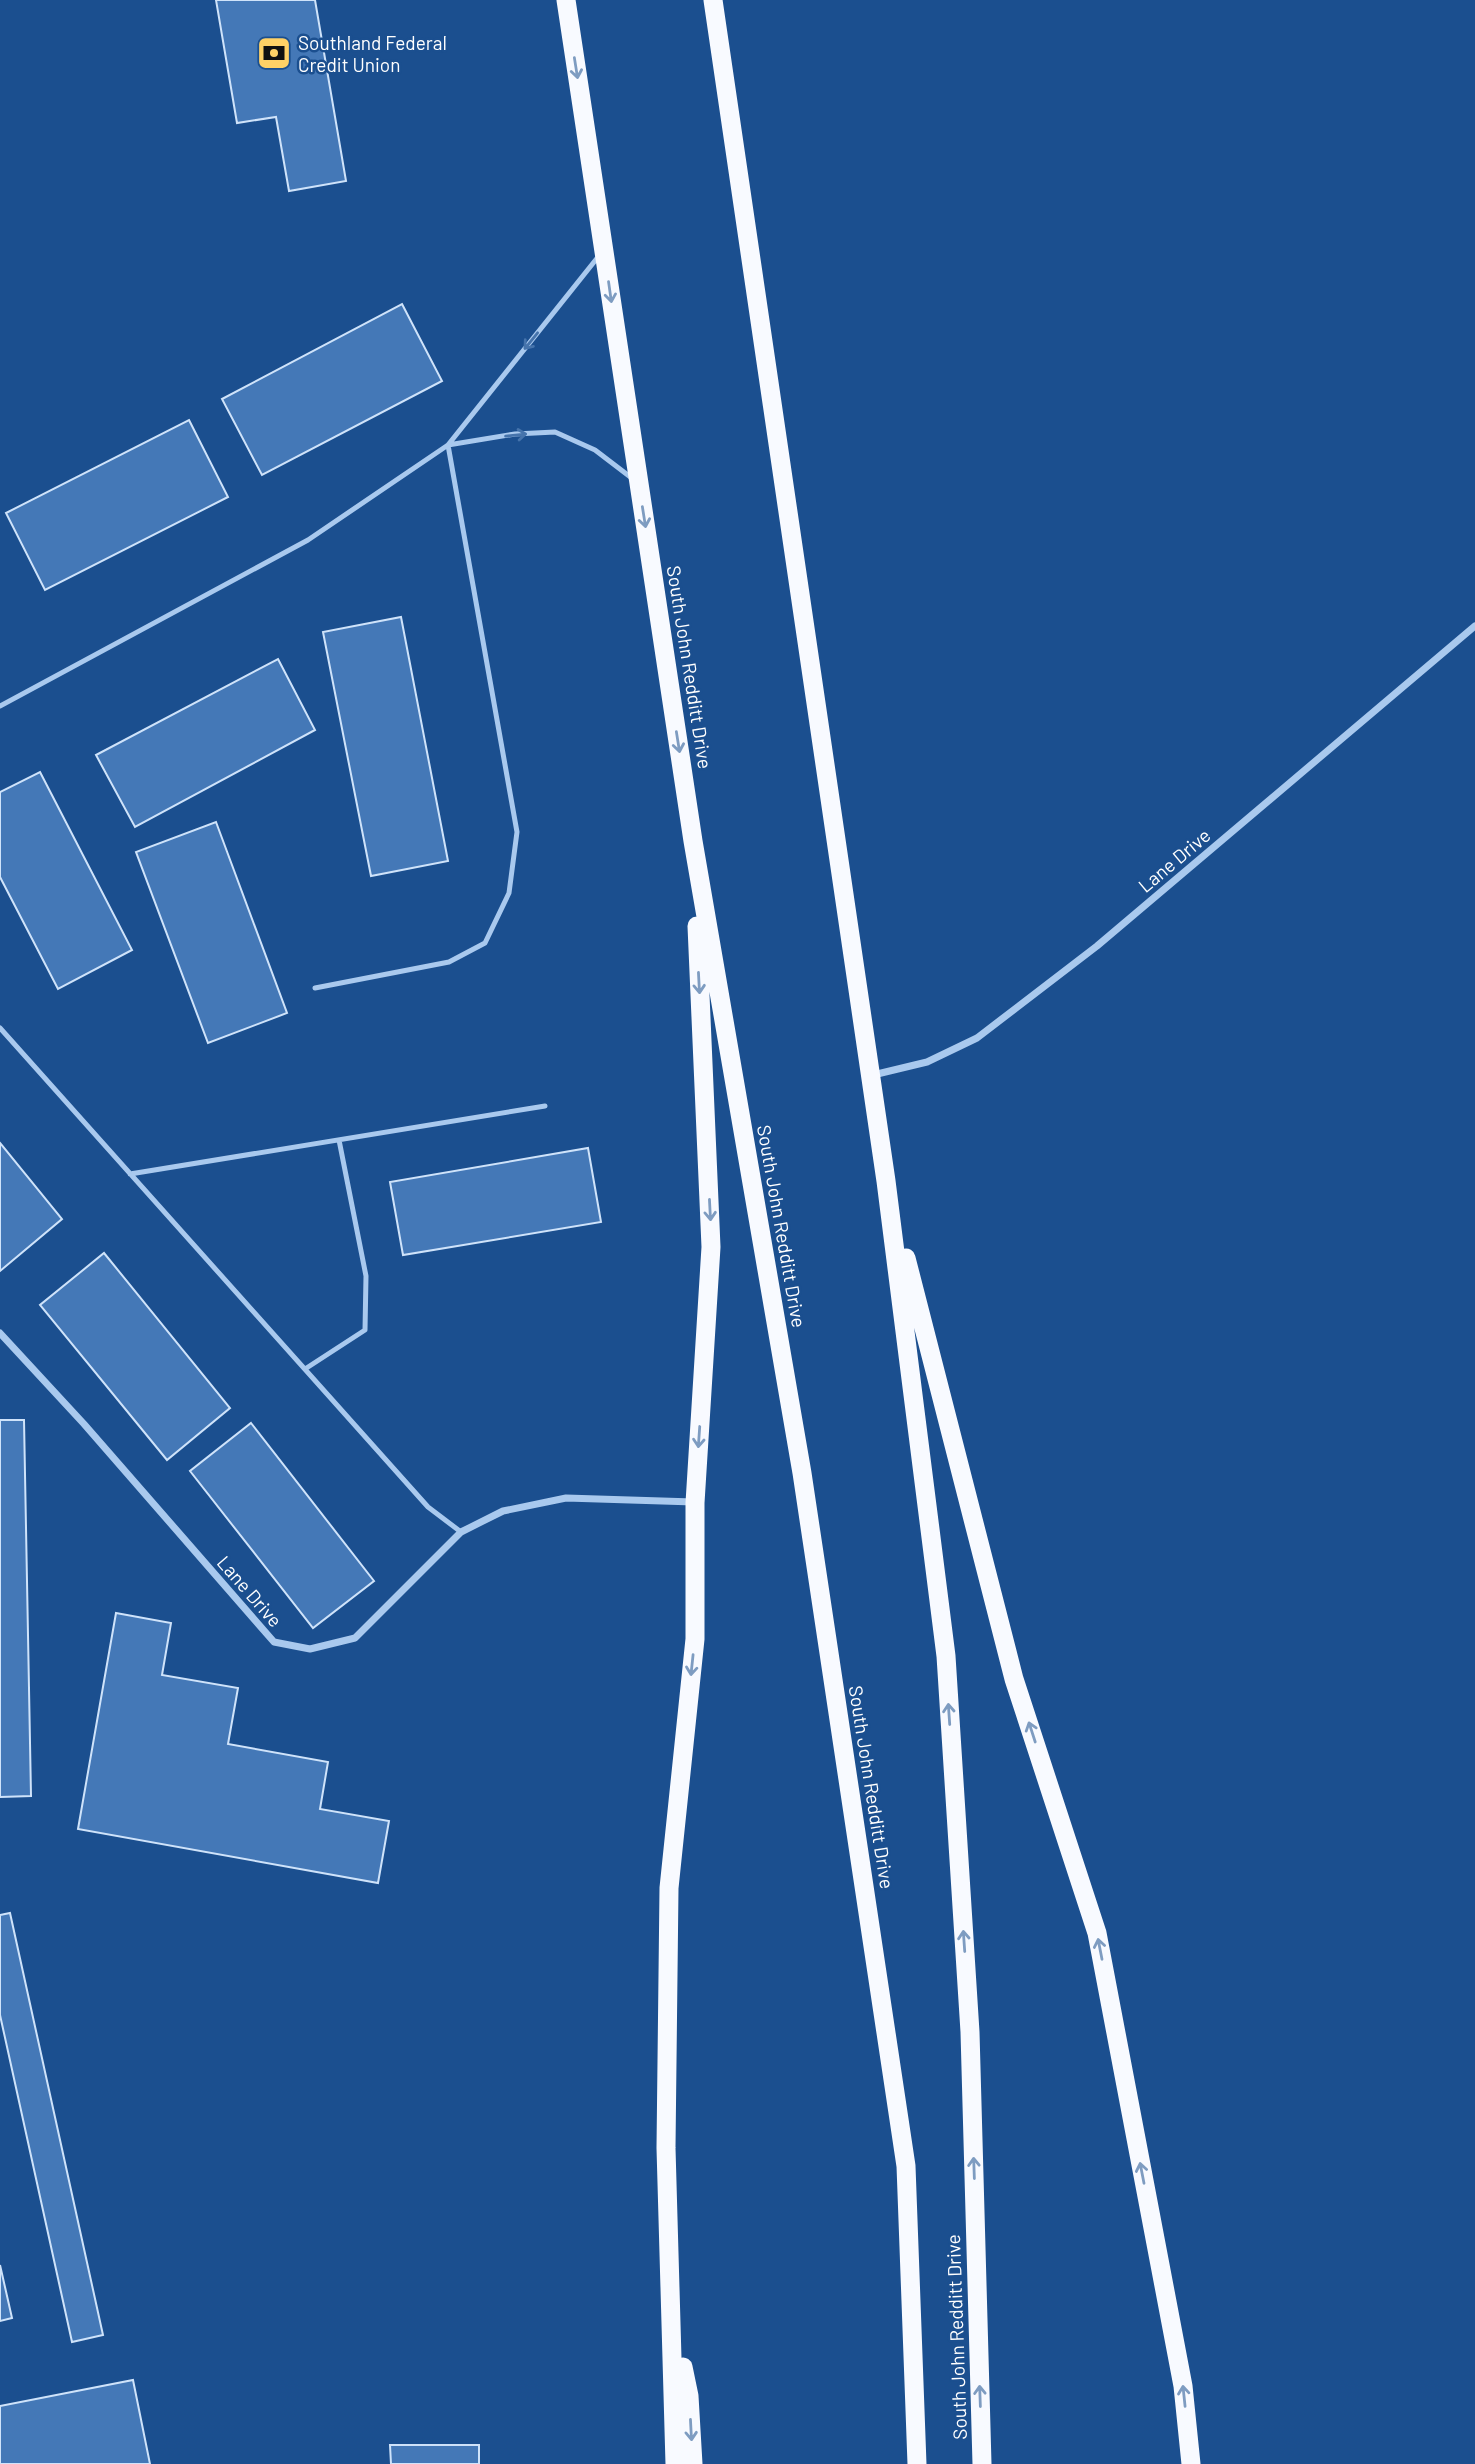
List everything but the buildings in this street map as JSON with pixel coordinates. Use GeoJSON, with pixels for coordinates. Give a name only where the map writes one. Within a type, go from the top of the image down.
{"type":"FeatureCollection","features":[{"type":"Feature","properties":{"kind":"highway","name":"South John Redditt Drive"},"geometry":{"type":"LineString","coordinates":[[566,0],[693,841],[802,1473],[906,2166],[917,2464]]}},
{"type":"Feature","properties":{"kind":"highway","name":"South John Redditt Drive"},"geometry":{"type":"LineString","coordinates":[[713,0],[886,1181],[946,1656],[970,2032],[982,2464]]}},
{"type":"Feature","properties":{"kind":"highway"},"geometry":{"type":"LineString","coordinates":[[676,2464],[666,2148],[669,1888],[695,1639],[695,1503],[711,1247],[693,841]]}},
{"type":"Feature","properties":{"kind":"highway"},"geometry":{"type":"LineString","coordinates":[[886,1181],[1014,1679],[1097,1933],[1184,2386],[1191,2464]]}},
{"type":"Feature","properties":{"kind":"highway"},"geometry":{"type":"LineString","coordinates":[[671,2314],[689,2396],[693,2464]]}},
{"type":"Feature","properties":{"kind":"street","name":"Lane Drive"},"geometry":{"type":"LineString","coordinates":[[869,1076],[927,1062],[977,1038],[1097,946],[1475,626]]}},
{"type":"Feature","properties":{"kind":"street","name":"Lane Drive"},"geometry":{"type":"LineString","coordinates":[[0,1333],[84,1423],[274,1642],[310,1649],[355,1638],[461,1532],[503,1511],[566,1499],[695,1503]]}},
{"type":"Feature","properties":{"kind":"lane"},"geometry":{"type":"LineString","coordinates":[[0,706],[308,540],[448,445],[604,249]]}},
{"type":"Feature","properties":{"kind":"lane"},"geometry":{"type":"LineString","coordinates":[[448,445],[515,434],[555,432],[595,450],[639,484]]}},
{"type":"Feature","properties":{"kind":"lane"},"geometry":{"type":"LineString","coordinates":[[315,988],[449,962],[485,943],[509,893],[517,832],[448,445]]}},
{"type":"Feature","properties":{"kind":"lane"},"geometry":{"type":"LineString","coordinates":[[0,1028],[428,1507],[461,1532]]}},
{"type":"Feature","properties":{"kind":"lane"},"geometry":{"type":"LineString","coordinates":[[130,1174],[545,1106]]}},
{"type":"Feature","properties":{"kind":"lane"},"geometry":{"type":"LineString","coordinates":[[304,1369],[365,1330],[366,1276],[339,1140]]}},
{"type":"Feature","properties":{"kind":"place","name":"Southland Federal Credit Union"},"geometry":{"type":"Point","coordinates":[274,53]}}]}
